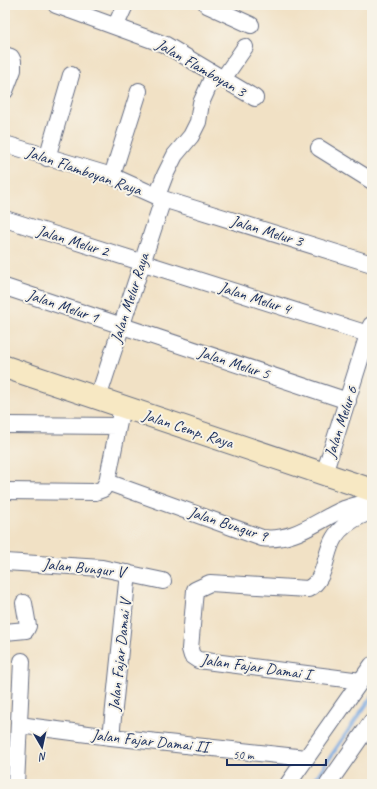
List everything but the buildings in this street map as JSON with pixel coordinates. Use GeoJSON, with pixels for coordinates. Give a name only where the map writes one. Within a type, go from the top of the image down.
{"type":"FeatureCollection","features":[{"type":"Feature","properties":{"kind":"street","name":"Jalan Flamboyan 3"},"geometry":{"type":"LineString","coordinates":[[56,5],[166,44],[218,77],[255,98]]}},
{"type":"Feature","properties":{"kind":"street"},"geometry":{"type":"LineString","coordinates":[[116,25],[125,5]]}},
{"type":"Feature","properties":{"kind":"street"},"geometry":{"type":"LineString","coordinates":[[207,5],[251,24]]}},
{"type":"Feature","properties":{"kind":"street","name":"Jalan Melur Raya"},"geometry":{"type":"LineString","coordinates":[[98,398],[141,262],[160,198],[165,174],[191,136],[198,122],[200,103],[218,77],[245,47]]}},
{"type":"Feature","properties":{"kind":"street"},"geometry":{"type":"LineString","coordinates":[[5,55],[11,57],[13,60],[13,70],[5,91]]}},
{"type":"Feature","properties":{"kind":"street"},"geometry":{"type":"LineString","coordinates":[[47,158],[71,75]]}},
{"type":"Feature","properties":{"kind":"street"},"geometry":{"type":"LineString","coordinates":[[112,176],[139,91]]}},
{"type":"Feature","properties":{"kind":"street","name":"Jalan Flamboyan Raya"},"geometry":{"type":"LineString","coordinates":[[5,144],[47,158],[112,176],[160,198]]}},
{"type":"Feature","properties":{"kind":"street"},"geometry":{"type":"LineString","coordinates":[[319,148],[372,181]]}},
{"type":"Feature","properties":{"kind":"street","name":"Jalan Melur 3"},"geometry":{"type":"LineString","coordinates":[[160,198],[372,264]]}},
{"type":"Feature","properties":{"kind":"street","name":"Jalan Melur 2"},"geometry":{"type":"LineString","coordinates":[[5,220],[141,262]]}},
{"type":"Feature","properties":{"kind":"street","name":"Jalan Melur 4"},"geometry":{"type":"LineString","coordinates":[[141,262],[370,329]]}},
{"type":"Feature","properties":{"kind":"street","name":"Jalan Melur 1"},"geometry":{"type":"LineString","coordinates":[[5,287],[121,326]]}},
{"type":"Feature","properties":{"kind":"street","name":"Jalan Melur 5"},"geometry":{"type":"LineString","coordinates":[[121,326],[348,400]]}},
{"type":"Feature","properties":{"kind":"street","name":"Jalan Melur 6"},"geometry":{"type":"LineString","coordinates":[[324,474],[370,329]]}},
{"type":"Feature","properties":{"kind":"street","name":"Jalan Cemp. Raya"},"geometry":{"type":"LineString","coordinates":[[5,367],[98,398],[120,417],[324,474],[370,505]]}},
{"type":"Feature","properties":{"kind":"street"},"geometry":{"type":"LineString","coordinates":[[5,425],[120,417],[107,482],[103,489],[95,492],[5,491]]}},
{"type":"Feature","properties":{"kind":"street","name":"Jalan Bungur 9"},"geometry":{"type":"LineString","coordinates":[[107,482],[262,538],[275,539],[296,534],[344,509],[370,505]]}},
{"type":"Feature","properties":{"kind":"street","name":"Jalan Fajar Damai I"},"geometry":{"type":"LineString","coordinates":[[361,681],[198,660],[192,656],[190,649],[195,590],[210,583],[308,589],[315,585],[320,579],[330,546],[338,532],[342,527],[370,505]]}},
{"type":"Feature","properties":{"kind":"street","name":"Jalan Bungur V"},"geometry":{"type":"LineString","coordinates":[[5,562],[102,568],[163,581]]}},
{"type":"Feature","properties":{"kind":"street","name":"Jalan Fajar Damai V"},"geometry":{"type":"LineString","coordinates":[[111,737],[128,573]]}},
{"type":"Feature","properties":{"kind":"street"},"geometry":{"type":"LineString","coordinates":[[5,632],[26,630],[28,626],[24,603]]}},
{"type":"Feature","properties":{"kind":"street"},"geometry":{"type":"LineString","coordinates":[[16,784],[22,661]]}},
{"type":"Feature","properties":{"kind":"street"},"geometry":{"type":"LineString","coordinates":[[288,784],[372,665]]}},
{"type":"Feature","properties":{"kind":"street"},"geometry":{"type":"LineString","coordinates":[[328,784],[372,721]]}},
{"type":"Feature","properties":{"kind":"street","name":"Jalan Fajar Damai II"},"geometry":{"type":"LineString","coordinates":[[19,725],[111,737],[306,758]]}},
{"type":"Feature","properties":{"kind":"waterway"},"geometry":{"type":"LineString","coordinates":[[312,784],[372,696]]}}]}
